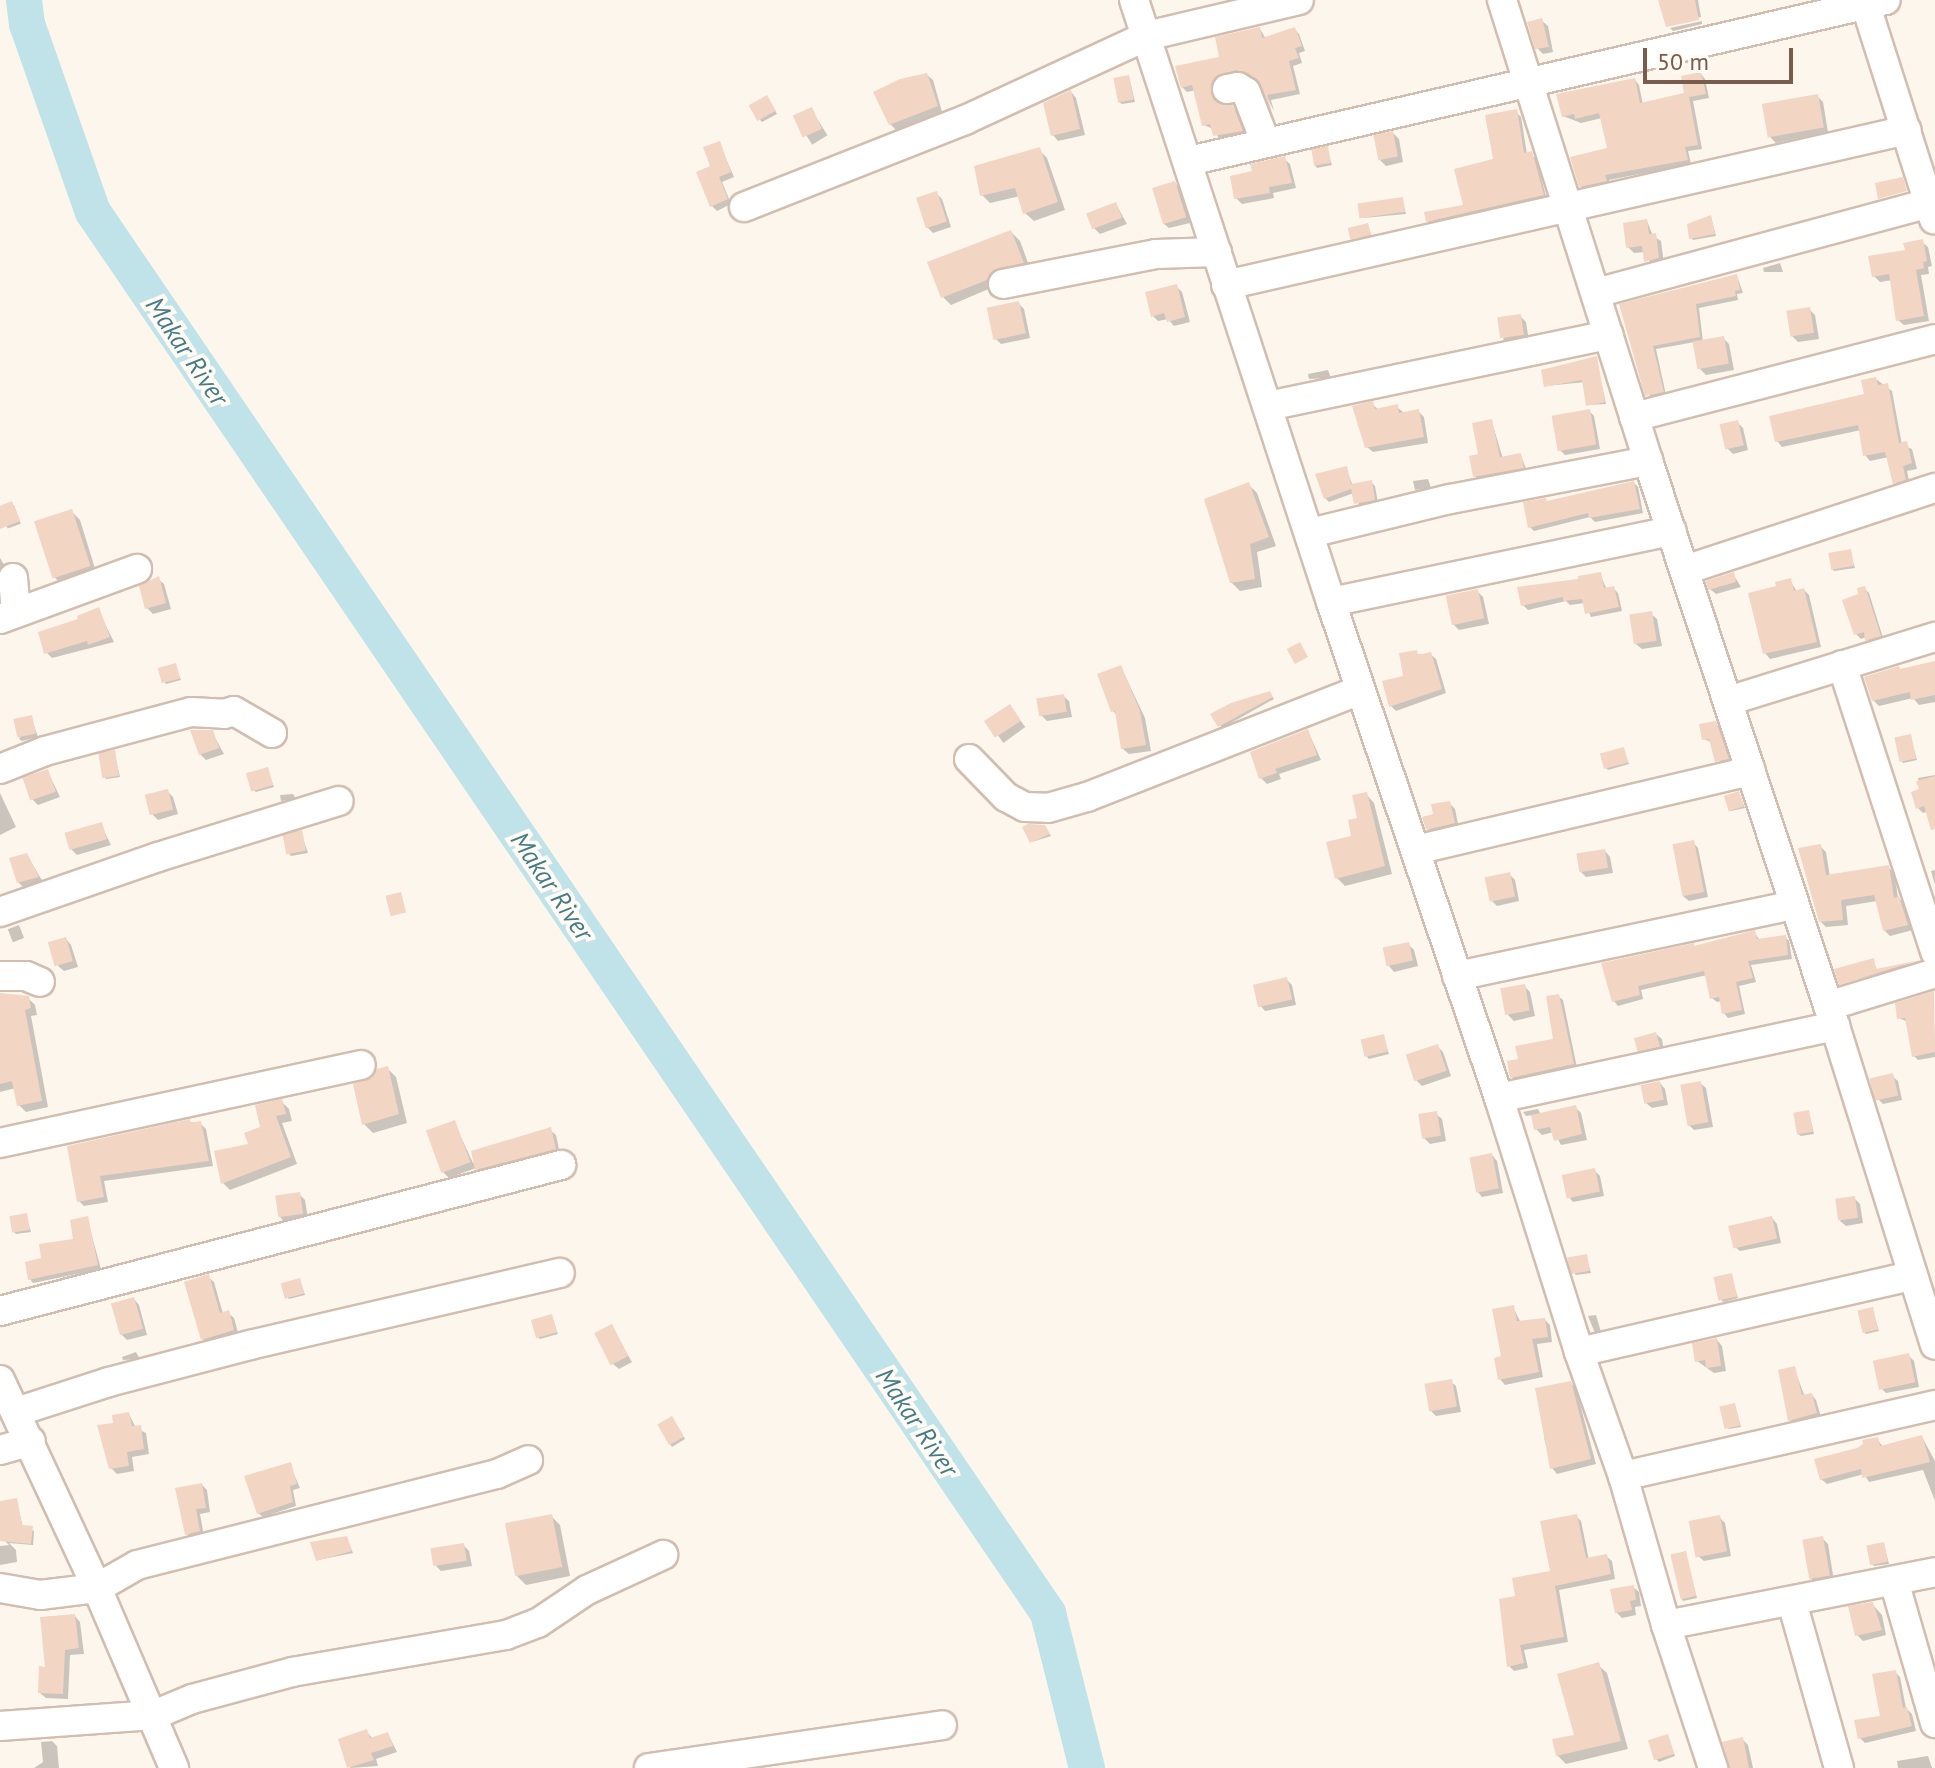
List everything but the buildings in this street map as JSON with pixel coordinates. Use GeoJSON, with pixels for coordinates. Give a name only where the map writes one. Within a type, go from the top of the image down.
{"type":"FeatureCollection","features":[{"type":"Feature","properties":{"kind":"street"},"geometry":{"type":"LineString","coordinates":[[1134,0],[1360,690],[1499,1098],[1579,1352],[1623,1476],[1666,1625],[1713,1768]]}},
{"type":"Feature","properties":{"kind":"street"},"geometry":{"type":"LineString","coordinates":[[744,207],[965,120],[1147,36],[1299,0]]}},
{"type":"Feature","properties":{"kind":"street"},"geometry":{"type":"LineString","coordinates":[[1502,0],[1648,461],[1832,1016],[1935,1345]]}},
{"type":"Feature","properties":{"kind":"street"},"geometry":{"type":"LineString","coordinates":[[1189,161],[1265,141],[1529,85],[1876,3],[1907,130],[1932,212],[1596,293]]}},
{"type":"Feature","properties":{"kind":"street"},"geometry":{"type":"LineString","coordinates":[[1227,89],[1238,87],[1246,92],[1265,141]]}},
{"type":"Feature","properties":{"kind":"street"},"geometry":{"type":"LineString","coordinates":[[1226,285],[1420,243],[1569,204],[1907,130]]}},
{"type":"Feature","properties":{"kind":"street"},"geometry":{"type":"LineString","coordinates":[[1003,284],[1156,254],[1217,252]]}},
{"type":"Feature","properties":{"kind":"street"},"geometry":{"type":"LineString","coordinates":[[1268,406],[1609,335]]}},
{"type":"Feature","properties":{"kind":"street"},"geometry":{"type":"LineString","coordinates":[[1634,417],[1935,339]]}},
{"type":"Feature","properties":{"kind":"street"},"geometry":{"type":"LineString","coordinates":[[1310,533],[1450,499],[1648,461]]}},
{"type":"Feature","properties":{"kind":"street"},"geometry":{"type":"LineString","coordinates":[[1685,570],[1935,488]]}},
{"type":"Feature","properties":{"kind":"street"},"geometry":{"type":"LineString","coordinates":[[1331,602],[1672,531]]}},
{"type":"Feature","properties":{"kind":"street"},"geometry":{"type":"LineString","coordinates":[[13,578],[8,616],[137,569]]}},
{"type":"Feature","properties":{"kind":"street"},"geometry":{"type":"LineString","coordinates":[[1728,701],[1935,637]]}},
{"type":"Feature","properties":{"kind":"street"},"geometry":{"type":"LineString","coordinates":[[1842,665],[1935,952]]}},
{"type":"Feature","properties":{"kind":"street"},"geometry":{"type":"LineString","coordinates":[[969,759],[1006,797],[1025,807],[1048,808],[1087,797],[1360,690]]}},
{"type":"Feature","properties":{"kind":"street"},"geometry":{"type":"LineString","coordinates":[[0,769],[55,748],[191,712],[224,714],[234,711],[272,733]]}},
{"type":"Feature","properties":{"kind":"street"},"geometry":{"type":"LineString","coordinates":[[1416,850],[1751,771]]}},
{"type":"Feature","properties":{"kind":"street"},"geometry":{"type":"LineString","coordinates":[[0,912],[158,857],[339,801]]}},
{"type":"Feature","properties":{"kind":"street"},"geometry":{"type":"LineString","coordinates":[[1457,976],[1793,905]]}},
{"type":"Feature","properties":{"kind":"street"},"geometry":{"type":"LineString","coordinates":[[1499,1098],[1832,1016],[1935,973]]}},
{"type":"Feature","properties":{"kind":"street"},"geometry":{"type":"LineString","coordinates":[[0,976],[26,976],[40,982]]}},
{"type":"Feature","properties":{"kind":"street"},"geometry":{"type":"LineString","coordinates":[[0,1143],[361,1065]]}},
{"type":"Feature","properties":{"kind":"street"},"geometry":{"type":"LineString","coordinates":[[0,1311],[561,1165]]}},
{"type":"Feature","properties":{"kind":"street"},"geometry":{"type":"LineString","coordinates":[[16,1412],[109,1382],[250,1345],[560,1273]]}},
{"type":"Feature","properties":{"kind":"street"},"geometry":{"type":"LineString","coordinates":[[1579,1352],[1911,1276]]}},
{"type":"Feature","properties":{"kind":"street"},"geometry":{"type":"LineString","coordinates":[[0,1380],[31,1441],[154,1715],[174,1768]]}},
{"type":"Feature","properties":{"kind":"street"},"geometry":{"type":"LineString","coordinates":[[1623,1476],[1935,1405]]}},
{"type":"Feature","properties":{"kind":"street"},"geometry":{"type":"LineString","coordinates":[[0,1450],[31,1441]]}},
{"type":"Feature","properties":{"kind":"street"},"geometry":{"type":"LineString","coordinates":[[0,1588],[40,1595],[97,1588],[137,1565],[497,1474],[528,1460]]}},
{"type":"Feature","properties":{"kind":"street"},"geometry":{"type":"LineString","coordinates":[[0,1726],[154,1715],[192,1699],[292,1672],[522,1630],[587,1590],[663,1555]]}},
{"type":"Feature","properties":{"kind":"street"},"geometry":{"type":"LineString","coordinates":[[1666,1625],[1935,1572]]}},
{"type":"Feature","properties":{"kind":"street"},"geometry":{"type":"LineString","coordinates":[[1894,1581],[1935,1723]]}},
{"type":"Feature","properties":{"kind":"street"},"geometry":{"type":"LineString","coordinates":[[1792,1602],[1839,1768]]}},
{"type":"Feature","properties":{"kind":"street"},"geometry":{"type":"LineString","coordinates":[[649,1768],[942,1725]]}},
{"type":"Feature","properties":{"kind":"waterway","name":"Makar River"},"geometry":{"type":"LineString","coordinates":[[24,0],[27,24],[93,212],[1048,1613],[1087,1768]]}}]}
